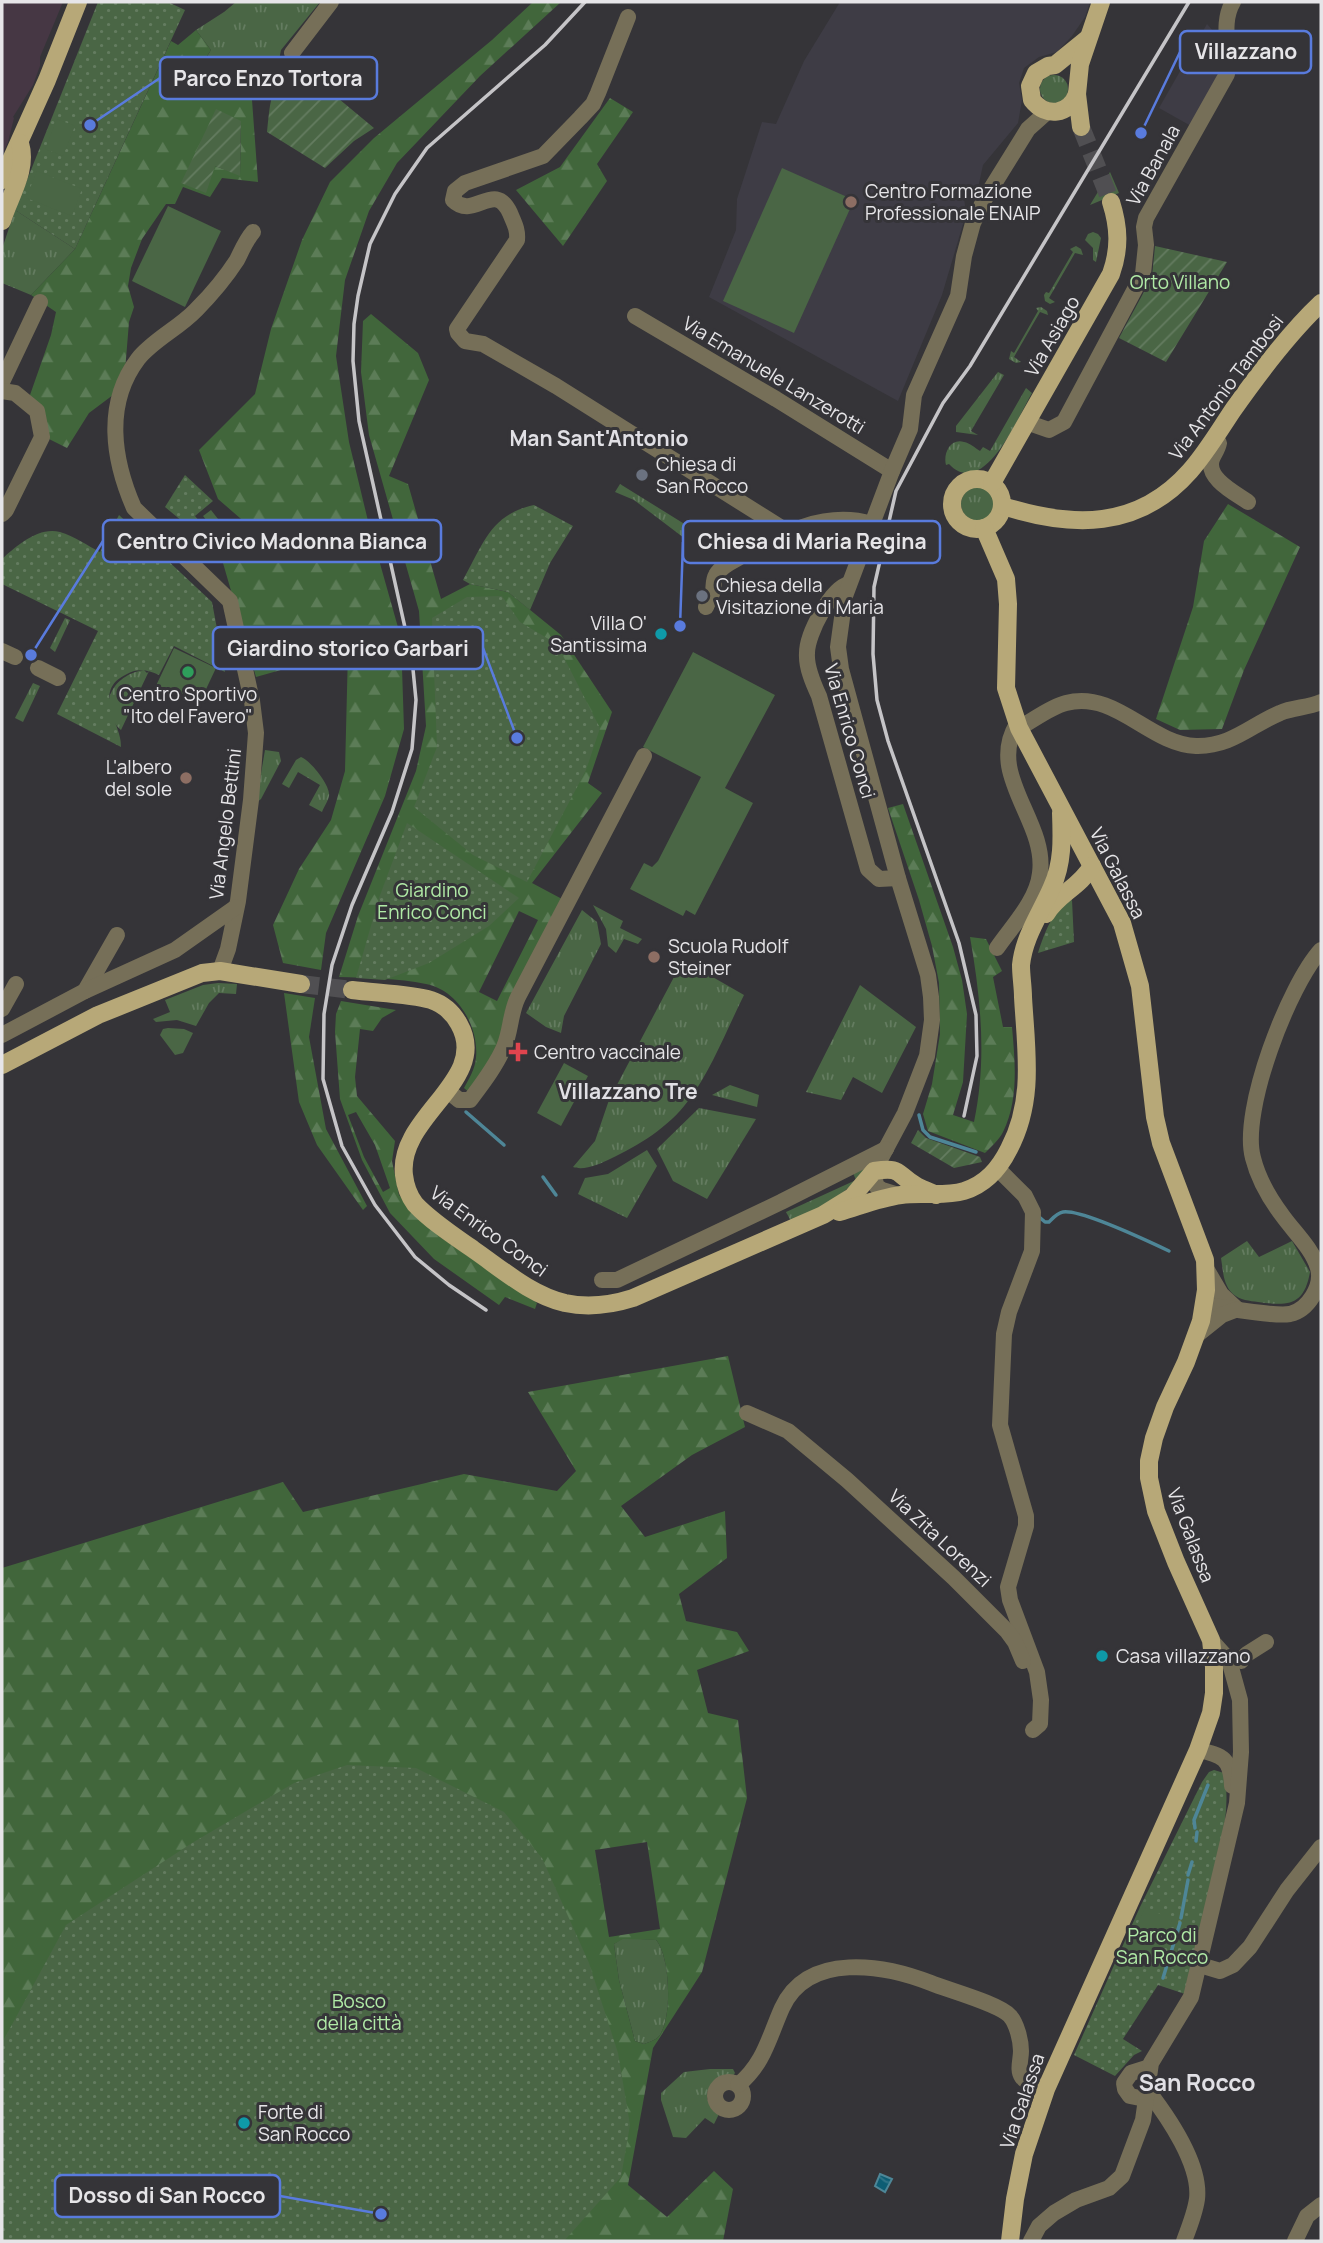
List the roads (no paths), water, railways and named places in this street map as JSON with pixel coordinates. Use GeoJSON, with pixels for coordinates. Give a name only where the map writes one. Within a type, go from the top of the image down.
{"type":"FeatureCollection","features":[{"type":"Feature","properties":{"kind":"main road"},"geometry":{"type":"LineString","coordinates":[[2,179],[20,143],[78,2]]}},
{"type":"Feature","properties":{"kind":"main road"},"geometry":{"type":"LineString","coordinates":[[1077,89],[1087,39],[1095,24],[1101,2]]}},
{"type":"Feature","properties":{"kind":"main road"},"geometry":{"type":"LineString","coordinates":[[1055,65],[1070,71],[1077,89],[1081,127],[1070,116],[1054,112],[1032,100],[1030,86],[1036,73],[1072,54],[1087,39]]}},
{"type":"Feature","properties":{"kind":"main road"},"geometry":{"type":"LineString","coordinates":[[2,221],[22,167],[24,155],[20,143]]}},
{"type":"Feature","properties":{"kind":"main road","name":"Via Asiago"},"geometry":{"type":"LineString","coordinates":[[992,483],[1111,274],[1118,242],[1111,202]]}},
{"type":"Feature","properties":{"kind":"main road","name":"Via Antonio Tambosi"},"geometry":{"type":"LineString","coordinates":[[1003,506],[1062,521],[1086,521],[1124,515],[1150,503],[1175,486],[1191,470],[1276,354],[1321,303]]}},
{"type":"Feature","properties":{"kind":"main road"},"geometry":{"type":"LineString","coordinates":[[969,480],[984,480],[992,483],[1001,495],[1003,506],[996,521],[984,528],[972,529],[958,521],[952,509],[952,502],[956,490],[969,480]]}},
{"type":"Feature","properties":{"kind":"main road","name":"Via Galassa"},"geometry":{"type":"LineString","coordinates":[[984,528],[1006,579],[1006,688],[1018,726],[1122,923],[1138,973],[1155,1117],[1161,1143],[1201,1246],[1207,1270],[1205,1305],[1197,1335],[1154,1438],[1149,1461],[1149,1478],[1163,1531],[1211,1640],[1214,1667],[1211,1713],[1198,1751],[1046,2088],[1024,2154],[1010,2241]]}},
{"type":"Feature","properties":{"kind":"main road"},"geometry":{"type":"LineString","coordinates":[[823,1216],[872,1200],[898,1195],[952,1194],[975,1187],[998,1169],[1013,1141],[1025,1108],[1028,1074],[1021,967],[1025,945],[1039,910],[1052,888],[1061,858],[1061,810]]}},
{"type":"Feature","properties":{"kind":"main road"},"geometry":{"type":"LineString","coordinates":[[1052,888],[1070,870],[1092,866]]}},
{"type":"Feature","properties":{"kind":"main road"},"geometry":{"type":"LineString","coordinates":[[1023,995],[1032,948],[1046,913],[1058,899],[1073,890],[1087,876],[1092,866]]}},
{"type":"Feature","properties":{"kind":"main road"},"geometry":{"type":"LineString","coordinates":[[1073,890],[1096,892],[1110,897]]}},
{"type":"Feature","properties":{"kind":"main road"},"geometry":{"type":"LineString","coordinates":[[2,1065],[97,1016],[201,973],[220,971],[301,984]]}},
{"type":"Feature","properties":{"kind":"main road","name":"Via Enrico Conci"},"geometry":{"type":"LineString","coordinates":[[352,990],[420,997],[439,1003],[461,1028],[466,1049],[465,1061],[456,1079],[412,1137],[403,1162],[407,1188],[414,1202],[443,1228],[547,1298],[583,1306],[604,1306],[634,1298],[823,1216],[852,1197],[874,1171]]}},
{"type":"Feature","properties":{"kind":"main road"},"geometry":{"type":"LineString","coordinates":[[874,1171],[901,1172],[914,1185],[936,1195]]}},
{"type":"Feature","properties":{"kind":"street"},"geometry":{"type":"LineString","coordinates":[[292,53],[331,2]]}},
{"type":"Feature","properties":{"kind":"street","name":"Via Banala"},"geometry":{"type":"LineString","coordinates":[[1026,422],[1049,430],[1064,422],[1131,299],[1143,274],[1146,218],[1227,74],[1229,61],[1226,24],[1233,2]]}},
{"type":"Feature","properties":{"kind":"street"},"geometry":{"type":"LineString","coordinates":[[628,17],[593,104],[543,156],[465,183],[452,196],[458,205],[464,207],[498,199],[505,203],[518,231],[517,240],[471,305],[457,329],[458,333],[465,341],[483,344],[556,386],[788,532]]}},
{"type":"Feature","properties":{"kind":"street","name":"Via Enrico Conci"},"geometry":{"type":"LineString","coordinates":[[874,1171],[921,1075],[927,1056],[932,1020],[928,975],[898,878],[841,669],[838,647],[841,612],[871,524],[910,429],[914,395],[958,296],[964,256],[973,223],[984,200],[1028,129],[1032,100]]}},
{"type":"Feature","properties":{"kind":"street","name":"Via Enrico Conci"},"geometry":{"type":"LineString","coordinates":[[1028,129],[1054,112]]}},
{"type":"Feature","properties":{"kind":"street","name":"Via Angelo Bettini"},"geometry":{"type":"LineString","coordinates":[[220,971],[228,949],[236,907],[255,764],[256,733],[252,701],[230,601],[134,508],[125,488],[114,425],[124,383],[139,358],[196,311],[236,262],[253,232]]}},
{"type":"Feature","properties":{"kind":"street"},"geometry":{"type":"LineString","coordinates":[[2,382],[40,302]]}},
{"type":"Feature","properties":{"kind":"street","name":"Via Emanuele Lanzerotti"},"geometry":{"type":"LineString","coordinates":[[635,316],[892,471]]}},
{"type":"Feature","properties":{"kind":"street"},"geometry":{"type":"LineString","coordinates":[[2,391],[15,393],[37,411],[42,437],[2,514]]}},
{"type":"Feature","properties":{"kind":"street"},"geometry":{"type":"LineString","coordinates":[[1214,439],[1219,443],[1211,462],[1212,470],[1221,483],[1248,502]]}},
{"type":"Feature","properties":{"kind":"street"},"geometry":{"type":"LineString","coordinates":[[706,607],[713,592],[715,576],[723,567],[788,532],[826,521],[847,519],[871,524]]}},
{"type":"Feature","properties":{"kind":"street","name":"Via Enrico Conci"},"geometry":{"type":"LineString","coordinates":[[849,584],[841,586],[828,601],[806,654],[868,869],[878,879],[898,878]]}},
{"type":"Feature","properties":{"kind":"street"},"geometry":{"type":"LineString","coordinates":[[38,668],[58,678]]}},
{"type":"Feature","properties":{"kind":"street"},"geometry":{"type":"LineString","coordinates":[[997,948],[1031,898],[1040,873],[1037,842],[1016,792],[1008,758],[1009,737],[1018,726],[1062,704],[1078,701],[1098,703],[1116,709],[1171,740],[1194,746],[1213,745],[1255,728],[1278,713],[1321,702]]}},
{"type":"Feature","properties":{"kind":"street"},"geometry":{"type":"LineString","coordinates":[[447,1090],[459,1100],[470,1100],[484,1081],[505,1045],[510,1015],[518,997],[644,756]]}},
{"type":"Feature","properties":{"kind":"street"},"geometry":{"type":"LineString","coordinates":[[2,1035],[85,991],[175,950],[236,907]]}},
{"type":"Feature","properties":{"kind":"street"},"geometry":{"type":"LineString","coordinates":[[85,991],[117,934]]}},
{"type":"Feature","properties":{"kind":"street"},"geometry":{"type":"LineString","coordinates":[[1205,1305],[1282,1314],[1296,1312],[1310,1299],[1319,1278],[1313,1257],[1280,1213],[1262,1181],[1252,1156],[1251,1139],[1258,1086],[1273,1044],[1297,984],[1321,950]]}},
{"type":"Feature","properties":{"kind":"street"},"geometry":{"type":"LineString","coordinates":[[2,1009],[16,984]]}},
{"type":"Feature","properties":{"kind":"street"},"geometry":{"type":"LineString","coordinates":[[601,1280],[617,1280],[690,1246],[888,1145],[901,1172]]}},
{"type":"Feature","properties":{"kind":"street","name":"Via Zita Lorenzi"},"geometry":{"type":"LineString","coordinates":[[747,1413],[788,1431],[837,1471],[954,1578],[1007,1631],[1023,1658],[1031,1699],[1033,1736],[1040,1724],[1040,1690],[1030,1649],[1010,1600],[1008,1587],[1025,1533],[1026,1516],[1000,1425],[1004,1334],[1009,1312],[1032,1251],[1032,1212],[1025,1196],[998,1169]]}},
{"type":"Feature","properties":{"kind":"street"},"geometry":{"type":"LineString","coordinates":[[874,1171],[876,1186],[898,1195]]}},
{"type":"Feature","properties":{"kind":"street"},"geometry":{"type":"LineString","coordinates":[[690,1246],[700,1269]]}},
{"type":"Feature","properties":{"kind":"street"},"geometry":{"type":"LineString","coordinates":[[1207,1270],[1221,1294],[1237,1309]]}},
{"type":"Feature","properties":{"kind":"street"},"geometry":{"type":"LineString","coordinates":[[1197,1335],[1222,1315],[1237,1309]]}},
{"type":"Feature","properties":{"kind":"street"},"geometry":{"type":"LineString","coordinates":[[1211,1640],[1241,1662]]}},
{"type":"Feature","properties":{"kind":"street"},"geometry":{"type":"LineString","coordinates":[[1031,2241],[1039,2226],[1054,2213],[1076,2200],[1109,2188],[1122,2176],[1143,2120],[1153,2058],[1191,1997],[1200,1965],[1237,1803],[1240,1776],[1241,1662],[1247,1654],[1266,1642]]}},
{"type":"Feature","properties":{"kind":"street"},"geometry":{"type":"LineString","coordinates":[[1218,1755],[1226,1752],[1233,1742],[1234,1713],[1240,1700]]}},
{"type":"Feature","properties":{"kind":"street"},"geometry":{"type":"LineString","coordinates":[[1198,1751],[1218,1755],[1225,1760],[1231,1772],[1230,1832]]}},
{"type":"Feature","properties":{"kind":"street"},"geometry":{"type":"LineString","coordinates":[[1191,1997],[1227,1970],[1250,1947],[1287,1890],[1321,1847]]}},
{"type":"Feature","properties":{"kind":"street"},"geometry":{"type":"LineString","coordinates":[[1200,1965],[1220,1971],[1227,1970]]}},
{"type":"Feature","properties":{"kind":"street"},"geometry":{"type":"LineString","coordinates":[[738,2085],[751,2074],[761,2060],[781,2009],[795,1989],[815,1975],[830,1969],[853,1967],[887,1971],[926,1981],[1005,2011],[1015,2024],[1022,2048],[1019,2071],[1022,2078],[1046,2088]]}},
{"type":"Feature","properties":{"kind":"street"},"geometry":{"type":"LineString","coordinates":[[1148,2093],[1140,2098],[1130,2095],[1125,2090],[1124,2083],[1131,2073],[1150,2067]]}},
{"type":"Feature","properties":{"kind":"street"},"geometry":{"type":"LineString","coordinates":[[1148,2093],[1186,2149],[1194,2175],[1197,2198],[1184,2241]]}},
{"type":"Feature","properties":{"kind":"street"},"geometry":{"type":"LineString","coordinates":[[1295,2241],[1307,2216],[1321,2204]]}},
{"type":"Feature","properties":{"kind":"water"},"geometry":{"type":"Polygon","coordinates":[[[880,2174],[892,2179],[885,2192],[875,2186],[880,2174]]]}},
{"type":"Feature","properties":{"kind":"waterway"},"geometry":{"type":"LineString","coordinates":[[466,1112],[504,1145]]}},
{"type":"Feature","properties":{"kind":"waterway"},"geometry":{"type":"LineString","coordinates":[[919,1115],[923,1130],[930,1137],[976,1152]]}},
{"type":"Feature","properties":{"kind":"waterway"},"geometry":{"type":"LineString","coordinates":[[543,1177],[556,1195]]}},
{"type":"Feature","properties":{"kind":"waterway"},"geometry":{"type":"LineString","coordinates":[[1038,1216],[1049,1222],[1063,1212],[1072,1212],[1115,1227],[1169,1251]]}},
{"type":"Feature","properties":{"kind":"waterway"},"geometry":{"type":"LineString","coordinates":[[1195,1828],[1194,1820],[1208,1785]]}},
{"type":"Feature","properties":{"kind":"waterway"},"geometry":{"type":"LineString","coordinates":[[1196,1841],[1197,1832]]}},
{"type":"Feature","properties":{"kind":"waterway"},"geometry":{"type":"LineString","coordinates":[[1188,1875],[1192,1862]]}},
{"type":"Feature","properties":{"kind":"waterway"},"geometry":{"type":"LineString","coordinates":[[1181,1918],[1188,1880]]}},
{"type":"Feature","properties":{"kind":"waterway"},"geometry":{"type":"LineString","coordinates":[[1163,1978],[1180,1923]]}},
{"type":"Feature","properties":{"kind":"tunnel"},"geometry":{"type":"LineString","coordinates":[[1081,127],[1111,202]]}},
{"type":"Feature","properties":{"kind":"tunnel"},"geometry":{"type":"LineString","coordinates":[[301,984],[352,990]]}},
{"type":"Feature","properties":{"kind":"railway"},"geometry":{"type":"LineString","coordinates":[[486,1310],[415,1257],[375,1205],[342,1146],[323,1079],[324,1014],[332,965],[352,905],[392,812],[412,749],[416,700],[412,659],[359,421],[353,361],[354,324],[370,244],[395,194],[427,148],[545,45],[585,2]]}},
{"type":"Feature","properties":{"kind":"railway"},"geometry":{"type":"LineString","coordinates":[[964,1116],[977,1056],[976,1015],[959,943],[888,741],[877,700],[873,654],[874,587],[896,491],[943,403],[970,366],[1189,2]]}},
{"type":"Feature","properties":{"kind":"place","name":"Parco Enzo Tortora"},"geometry":{"type":"Point","coordinates":[90,125]}},
{"type":"Feature","properties":{"kind":"place","name":"Villazzano"},"geometry":{"type":"Point","coordinates":[1141,133]}},
{"type":"Feature","properties":{"kind":"place","name":"Centro Formazione Professionale ENAIP"},"geometry":{"type":"Point","coordinates":[851,202]}},
{"type":"Feature","properties":{"kind":"place","name":"Chiesa di San Rocco"},"geometry":{"type":"Point","coordinates":[642,475]}},
{"type":"Feature","properties":{"kind":"place","name":"Chiesa della Visitazione di Maria"},"geometry":{"type":"Point","coordinates":[702,596]}},
{"type":"Feature","properties":{"kind":"place","name":"Chiesa di Maria Regina"},"geometry":{"type":"Point","coordinates":[680,626]}},
{"type":"Feature","properties":{"kind":"place","name":"Villa O' Santissima"},"geometry":{"type":"Point","coordinates":[661,634]}},
{"type":"Feature","properties":{"kind":"place","name":"Centro Civico Madonna Bianca"},"geometry":{"type":"Point","coordinates":[31,655]}},
{"type":"Feature","properties":{"kind":"place","name":"Centro Sportivo \"Ito del Favero\""},"geometry":{"type":"Point","coordinates":[188,672]}},
{"type":"Feature","properties":{"kind":"place","name":"Giardino storico Garbari"},"geometry":{"type":"Point","coordinates":[517,738]}},
{"type":"Feature","properties":{"kind":"place","name":"L'albero del sole"},"geometry":{"type":"Point","coordinates":[186,778]}},
{"type":"Feature","properties":{"kind":"place","name":"Scuola Rudolf Steiner"},"geometry":{"type":"Point","coordinates":[654,957]}},
{"type":"Feature","properties":{"kind":"place","name":"Centro vaccinale"},"geometry":{"type":"Point","coordinates":[518,1052]}},
{"type":"Feature","properties":{"kind":"place","name":"Casa villazzano"},"geometry":{"type":"Point","coordinates":[1102,1656]}},
{"type":"Feature","properties":{"kind":"place","name":"Forte di San Rocco"},"geometry":{"type":"Point","coordinates":[244,2123]}},
{"type":"Feature","properties":{"kind":"place","name":"Dosso di San Rocco"},"geometry":{"type":"Point","coordinates":[381,2214]}},
{"type":"Feature","properties":{"kind":"district","name":"Man Sant'Antonio"},"geometry":{"type":"Point","coordinates":[599,439]}},
{"type":"Feature","properties":{"kind":"district","name":"Villazzano Tre"},"geometry":{"type":"Point","coordinates":[628,1092]}},
{"type":"Feature","properties":{"kind":"district","name":"San Rocco"},"geometry":{"type":"Point","coordinates":[1197,2083]}},
{"type":"Feature","properties":{"kind":"park label","name":"Orto Villano"},"geometry":{"type":"Point","coordinates":[1180,282]}},
{"type":"Feature","properties":{"kind":"park label","name":"Giardino Enrico Conci"},"geometry":{"type":"Point","coordinates":[432,901]}},
{"type":"Feature","properties":{"kind":"park label","name":"Parco di San Rocco"},"geometry":{"type":"Point","coordinates":[1162,1946]}},
{"type":"Feature","properties":{"kind":"park label","name":"Bosco della città"},"geometry":{"type":"Point","coordinates":[359,2012]}}]}
